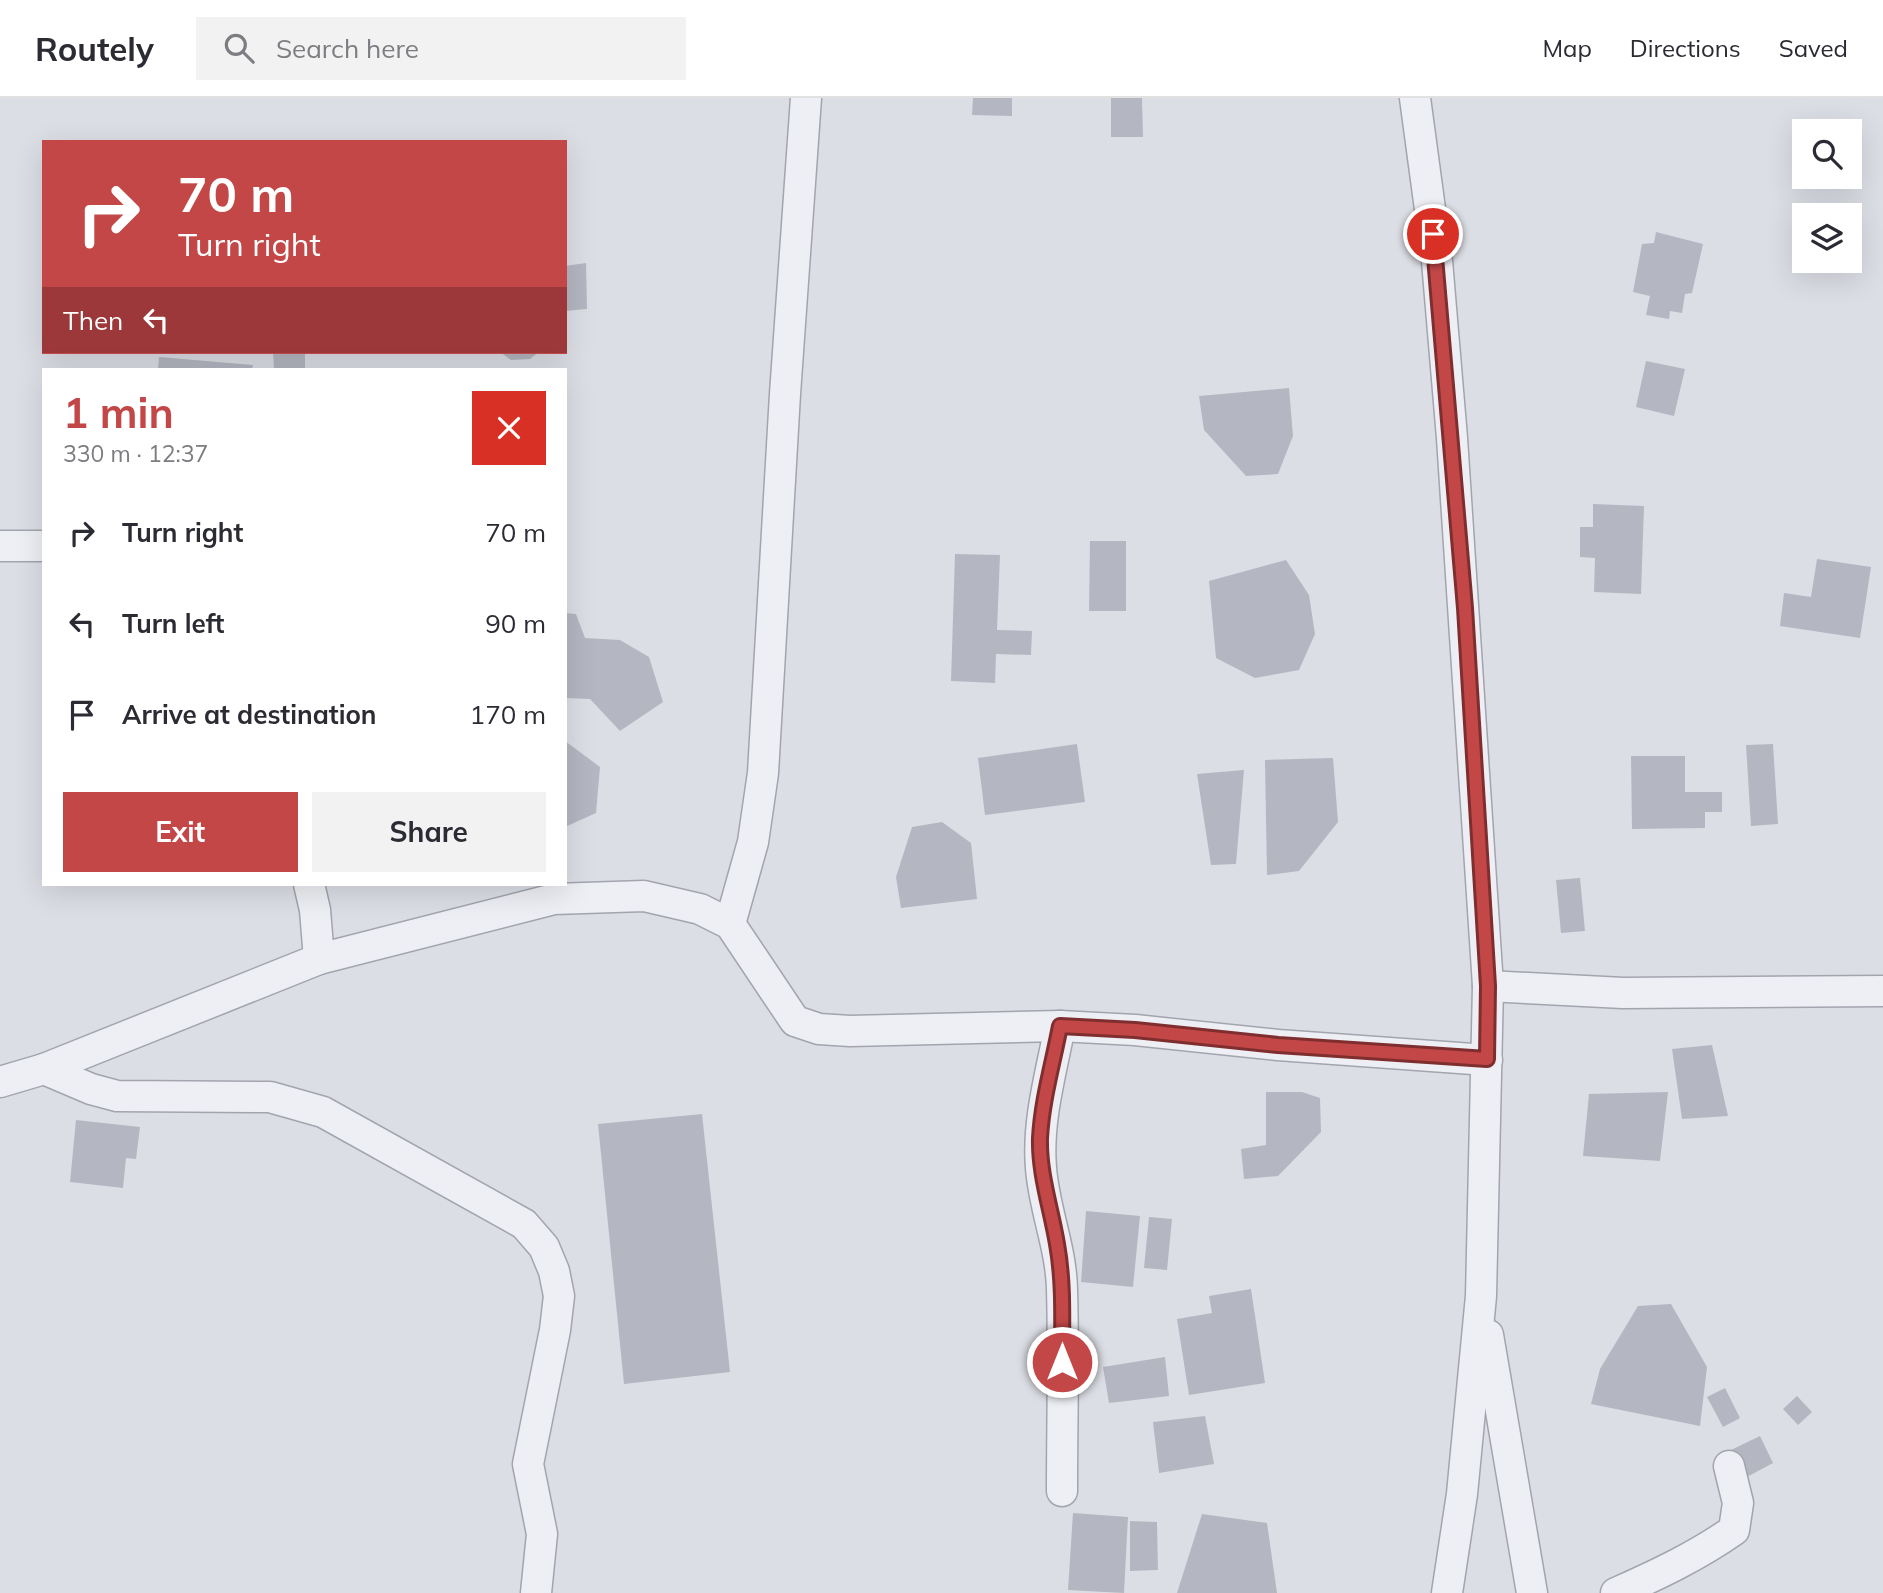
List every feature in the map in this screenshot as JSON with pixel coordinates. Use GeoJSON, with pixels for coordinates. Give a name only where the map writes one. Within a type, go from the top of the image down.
{"type":"FeatureCollection","features":[{"type":"Feature","properties":{"kind":"street"},"geometry":{"type":"LineString","coordinates":[[730,923],[753,842],[763,773],[785,394],[806,98]]}},
{"type":"Feature","properties":{"kind":"street"},"geometry":{"type":"LineString","coordinates":[[1415,98],[1437,261],[1451,425],[1488,986],[1481,1296],[1462,1494],[1447,1593]]}},
{"type":"Feature","properties":{"kind":"street"},"geometry":{"type":"LineString","coordinates":[[0,546],[42,546]]}},
{"type":"Feature","properties":{"kind":"street"},"geometry":{"type":"LineString","coordinates":[[309,886],[315,910],[319,959]]}},
{"type":"Feature","properties":{"kind":"street"},"geometry":{"type":"LineString","coordinates":[[0,1082],[44,1069],[319,959],[554,899],[644,896],[700,909],[730,923],[795,1021],[820,1030],[1060,1026],[1135,1030],[1278,1045],[1487,1059]]}},
{"type":"Feature","properties":{"kind":"street"},"geometry":{"type":"LineString","coordinates":[[1488,986],[1623,993],[1883,990]]}},
{"type":"Feature","properties":{"kind":"street"},"geometry":{"type":"LineString","coordinates":[[1060,1026],[1040,1137],[1041,1170],[1057,1245],[1062,1287],[1062,1491]]}},
{"type":"Feature","properties":{"kind":"street"},"geometry":{"type":"LineString","coordinates":[[44,1069],[91,1089],[117,1096],[270,1097],[323,1112],[524,1224],[544,1247],[554,1270],[559,1296],[555,1330],[528,1464],[542,1534],[536,1593]]}},
{"type":"Feature","properties":{"kind":"street"},"geometry":{"type":"LineString","coordinates":[[1481,1296],[1532,1593]]}},
{"type":"Feature","properties":{"kind":"street"},"geometry":{"type":"LineString","coordinates":[[1616,1593],[1709,1548],[1734,1530],[1738,1503],[1730,1466]]}},
{"type":"Feature","properties":{"kind":"building"},"geometry":{"type":"Polygon","coordinates":[[[973,98],[1012,98],[1012,116],[972,115],[973,98]]]}},
{"type":"Feature","properties":{"kind":"building"},"geometry":{"type":"Polygon","coordinates":[[[1111,98],[1142,98],[1143,137],[1111,137],[1111,98]]]}},
{"type":"Feature","properties":{"kind":"building"},"geometry":{"type":"Polygon","coordinates":[[[1656,232],[1703,244],[1692,293],[1685,294],[1682,313],[1670,311],[1669,319],[1646,315],[1650,296],[1633,292],[1642,244],[1654,243],[1656,232]]]}},
{"type":"Feature","properties":{"kind":"building"},"geometry":{"type":"Polygon","coordinates":[[[586,263],[587,309],[567,311],[567,266],[586,263]]]}},
{"type":"Feature","properties":{"kind":"building"},"geometry":{"type":"Polygon","coordinates":[[[273,354],[305,354],[305,368],[274,368],[273,354]]]}},
{"type":"Feature","properties":{"kind":"building"},"geometry":{"type":"Polygon","coordinates":[[[503,354],[536,354],[530,359],[511,360],[503,354]]]}},
{"type":"Feature","properties":{"kind":"building"},"geometry":{"type":"Polygon","coordinates":[[[159,357],[253,365],[252,368],[158,368],[159,357]]]}},
{"type":"Feature","properties":{"kind":"building"},"geometry":{"type":"Polygon","coordinates":[[[1646,361],[1685,369],[1674,416],[1636,407],[1646,361]]]}},
{"type":"Feature","properties":{"kind":"building"},"geometry":{"type":"Polygon","coordinates":[[[1289,388],[1293,436],[1278,474],[1246,476],[1204,430],[1199,396],[1289,388]]]}},
{"type":"Feature","properties":{"kind":"building"},"geometry":{"type":"Polygon","coordinates":[[[1593,504],[1644,506],[1641,594],[1594,592],[1595,558],[1580,557],[1580,527],[1593,527],[1593,504]]]}},
{"type":"Feature","properties":{"kind":"building"},"geometry":{"type":"Polygon","coordinates":[[[1090,541],[1126,541],[1126,611],[1089,611],[1090,541]]]}},
{"type":"Feature","properties":{"kind":"building"},"geometry":{"type":"Polygon","coordinates":[[[955,554],[1000,555],[997,630],[1032,631],[1031,655],[996,654],[995,683],[951,681],[955,554]]]}},
{"type":"Feature","properties":{"kind":"building"},"geometry":{"type":"Polygon","coordinates":[[[1817,559],[1871,567],[1860,638],[1780,626],[1784,593],[1811,597],[1817,559]]]}},
{"type":"Feature","properties":{"kind":"building"},"geometry":{"type":"Polygon","coordinates":[[[1286,560],[1309,595],[1315,634],[1299,670],[1255,678],[1216,658],[1209,581],[1286,560]]]}},
{"type":"Feature","properties":{"kind":"building"},"geometry":{"type":"Polygon","coordinates":[[[567,613],[576,614],[585,638],[620,640],[649,657],[663,702],[620,731],[590,699],[567,698],[567,613]]]}},
{"type":"Feature","properties":{"kind":"building"},"geometry":{"type":"Polygon","coordinates":[[[567,742],[600,767],[596,813],[567,826],[567,742]]]}},
{"type":"Feature","properties":{"kind":"building"},"geometry":{"type":"Polygon","coordinates":[[[1077,744],[1085,802],[985,815],[978,758],[1077,744]]]}},
{"type":"Feature","properties":{"kind":"building"},"geometry":{"type":"Polygon","coordinates":[[[1773,744],[1778,824],[1751,826],[1746,745],[1773,744]]]}},
{"type":"Feature","properties":{"kind":"building"},"geometry":{"type":"Polygon","coordinates":[[[1631,756],[1685,756],[1685,792],[1722,792],[1722,812],[1705,812],[1705,828],[1632,829],[1631,756]]]}},
{"type":"Feature","properties":{"kind":"building"},"geometry":{"type":"Polygon","coordinates":[[[1333,758],[1338,822],[1299,871],[1267,875],[1265,760],[1333,758]]]}},
{"type":"Feature","properties":{"kind":"building"},"geometry":{"type":"Polygon","coordinates":[[[1244,770],[1236,864],[1211,865],[1197,774],[1244,770]]]}},
{"type":"Feature","properties":{"kind":"building"},"geometry":{"type":"Polygon","coordinates":[[[942,822],[971,843],[977,899],[901,908],[896,877],[912,827],[942,822]]]}},
{"type":"Feature","properties":{"kind":"building"},"geometry":{"type":"Polygon","coordinates":[[[1580,878],[1585,931],[1561,933],[1556,880],[1580,878]]]}},
{"type":"Feature","properties":{"kind":"building"},"geometry":{"type":"Polygon","coordinates":[[[1712,1045],[1728,1116],[1682,1119],[1672,1049],[1712,1045]]]}},
{"type":"Feature","properties":{"kind":"building"},"geometry":{"type":"Polygon","coordinates":[[[1266,1092],[1302,1092],[1320,1098],[1321,1132],[1278,1176],[1244,1179],[1241,1149],[1266,1145],[1266,1092]]]}},
{"type":"Feature","properties":{"kind":"building"},"geometry":{"type":"Polygon","coordinates":[[[1668,1092],[1660,1161],[1583,1156],[1589,1094],[1668,1092]]]}},
{"type":"Feature","properties":{"kind":"building"},"geometry":{"type":"Polygon","coordinates":[[[702,1114],[730,1372],[624,1384],[598,1124],[702,1114]]]}},
{"type":"Feature","properties":{"kind":"building"},"geometry":{"type":"Polygon","coordinates":[[[76,1120],[140,1127],[136,1159],[126,1158],[123,1188],[70,1182],[76,1120]]]}},
{"type":"Feature","properties":{"kind":"building"},"geometry":{"type":"Polygon","coordinates":[[[1086,1211],[1140,1216],[1133,1287],[1081,1282],[1086,1211]]]}},
{"type":"Feature","properties":{"kind":"building"},"geometry":{"type":"Polygon","coordinates":[[[1149,1217],[1172,1219],[1167,1270],[1144,1268],[1149,1217]]]}},
{"type":"Feature","properties":{"kind":"building"},"geometry":{"type":"Polygon","coordinates":[[[1251,1289],[1265,1383],[1189,1395],[1177,1319],[1212,1313],[1209,1296],[1251,1289]]]}},
{"type":"Feature","properties":{"kind":"building"},"geometry":{"type":"Polygon","coordinates":[[[1671,1304],[1707,1367],[1700,1426],[1591,1404],[1600,1369],[1638,1306],[1671,1304]]]}},
{"type":"Feature","properties":{"kind":"building"},"geometry":{"type":"Polygon","coordinates":[[[1165,1357],[1169,1396],[1109,1403],[1103,1367],[1165,1357]]]}},
{"type":"Feature","properties":{"kind":"building"},"geometry":{"type":"Polygon","coordinates":[[[1725,1388],[1740,1418],[1723,1427],[1707,1397],[1725,1388]]]}},
{"type":"Feature","properties":{"kind":"building"},"geometry":{"type":"Polygon","coordinates":[[[1797,1396],[1812,1412],[1798,1425],[1783,1409],[1797,1396]]]}},
{"type":"Feature","properties":{"kind":"building"},"geometry":{"type":"Polygon","coordinates":[[[1205,1416],[1214,1464],[1159,1473],[1153,1422],[1205,1416]]]}},
{"type":"Feature","properties":{"kind":"building"},"geometry":{"type":"Polygon","coordinates":[[[1760,1436],[1773,1463],[1745,1478],[1731,1450],[1760,1436]]]}},
{"type":"Feature","properties":{"kind":"building"},"geometry":{"type":"Polygon","coordinates":[[[1073,1513],[1128,1517],[1124,1593],[1068,1590],[1073,1513]]]}},
{"type":"Feature","properties":{"kind":"building"},"geometry":{"type":"Polygon","coordinates":[[[1202,1514],[1267,1523],[1277,1593],[1177,1593],[1202,1514]]]}},
{"type":"Feature","properties":{"kind":"building"},"geometry":{"type":"Polygon","coordinates":[[[1130,1521],[1157,1522],[1158,1570],[1130,1571],[1130,1521]]]}},
{"type":"Feature","properties":{"kind":"route"},"geometry":{"type":"LineString","coordinates":[[1062,1362],[1062,1287],[1057,1245],[1041,1170],[1040,1137],[1060,1026],[1135,1030],[1278,1045],[1487,1059],[1488,986],[1465,608],[1433,234]]}}]}
